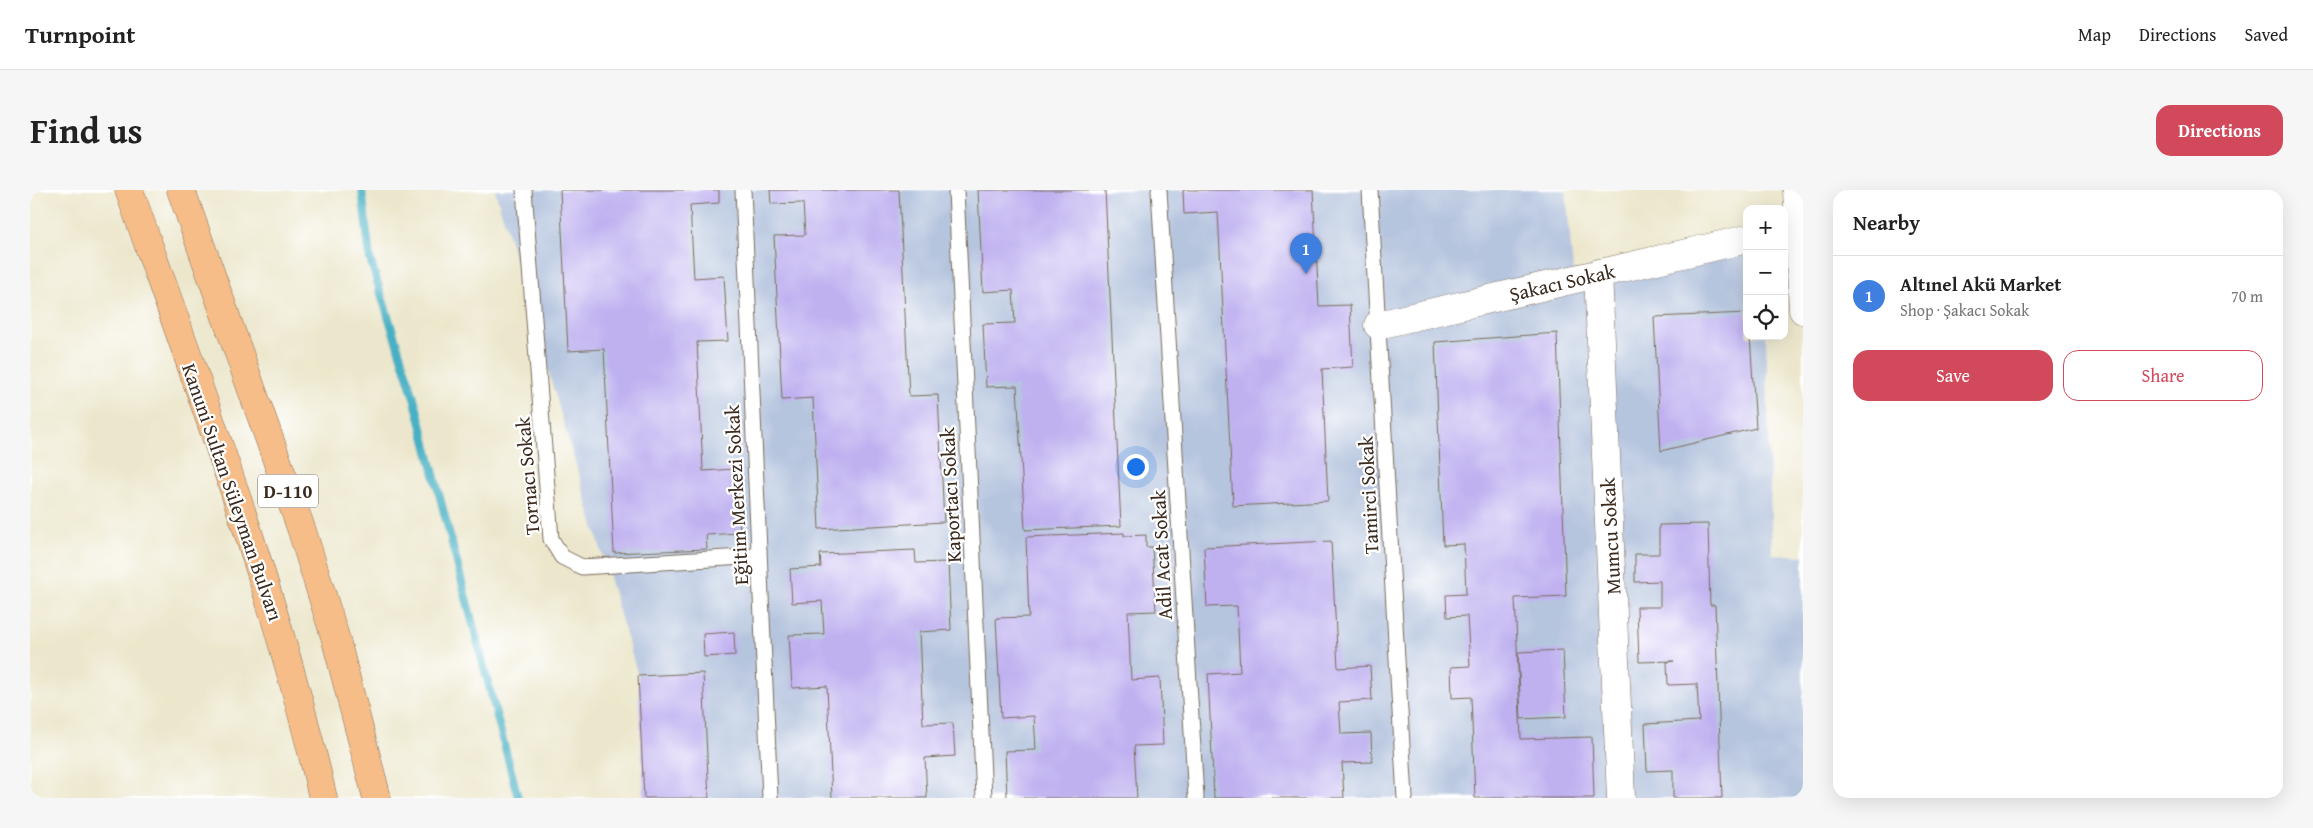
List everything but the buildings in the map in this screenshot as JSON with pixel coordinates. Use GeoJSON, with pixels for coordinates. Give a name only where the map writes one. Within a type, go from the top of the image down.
{"type":"FeatureCollection","features":[{"type":"Feature","properties":{"kind":"highway","name":"Kanuni Sultan Süleyman Bulvarı"},"geometry":{"type":"LineString","coordinates":[[129,190],[234,487],[267,588],[296,689],[323,798]]}},
{"type":"Feature","properties":{"kind":"highway","name":"D-110"},"geometry":{"type":"LineString","coordinates":[[181,190],[302,531],[336,640],[376,798]]}},
{"type":"Feature","properties":{"kind":"street"},"geometry":{"type":"LineString","coordinates":[[1797,190],[1791,228],[1803,310]]}},
{"type":"Feature","properties":{"kind":"street","name":"Şakacı Sokak"},"geometry":{"type":"LineString","coordinates":[[1378,325],[1743,240]]}},
{"type":"Feature","properties":{"kind":"street","name":"Mumcu Sokak"},"geometry":{"type":"LineString","coordinates":[[1598,274],[1621,798]]}},
{"type":"Feature","properties":{"kind":"lane","name":"Tornacı Sokak"},"geometry":{"type":"LineString","coordinates":[[524,190],[551,539],[562,557],[582,567],[759,556]]}},
{"type":"Feature","properties":{"kind":"lane","name":"Eğitim Merkezi Sokak"},"geometry":{"type":"LineString","coordinates":[[743,190],[770,798]]}},
{"type":"Feature","properties":{"kind":"lane","name":"Kaportacı Sokak"},"geometry":{"type":"LineString","coordinates":[[956,190],[984,798]]}},
{"type":"Feature","properties":{"kind":"lane","name":"Adil Acat Sokak"},"geometry":{"type":"LineString","coordinates":[[1159,190],[1196,798]]}},
{"type":"Feature","properties":{"kind":"lane","name":"Tamirci Sokak"},"geometry":{"type":"LineString","coordinates":[[1370,190],[1405,798]]}},
{"type":"Feature","properties":{"kind":"shaded area"},"geometry":{"type":"Polygon","coordinates":[[[495,190],[1566,190],[1573,270],[1743,253],[1743,340],[1766,340],[1772,554],[1803,556],[1803,798],[674,798],[495,190]]]}},
{"type":"Feature","properties":{"kind":"waterway"},"geometry":{"type":"LineString","coordinates":[[362,190],[370,259],[415,401],[518,798]]}},
{"type":"Feature","properties":{"kind":"place","name":"Altınel Akü Market"},"geometry":{"type":"Point","coordinates":[1306,274]}}]}
